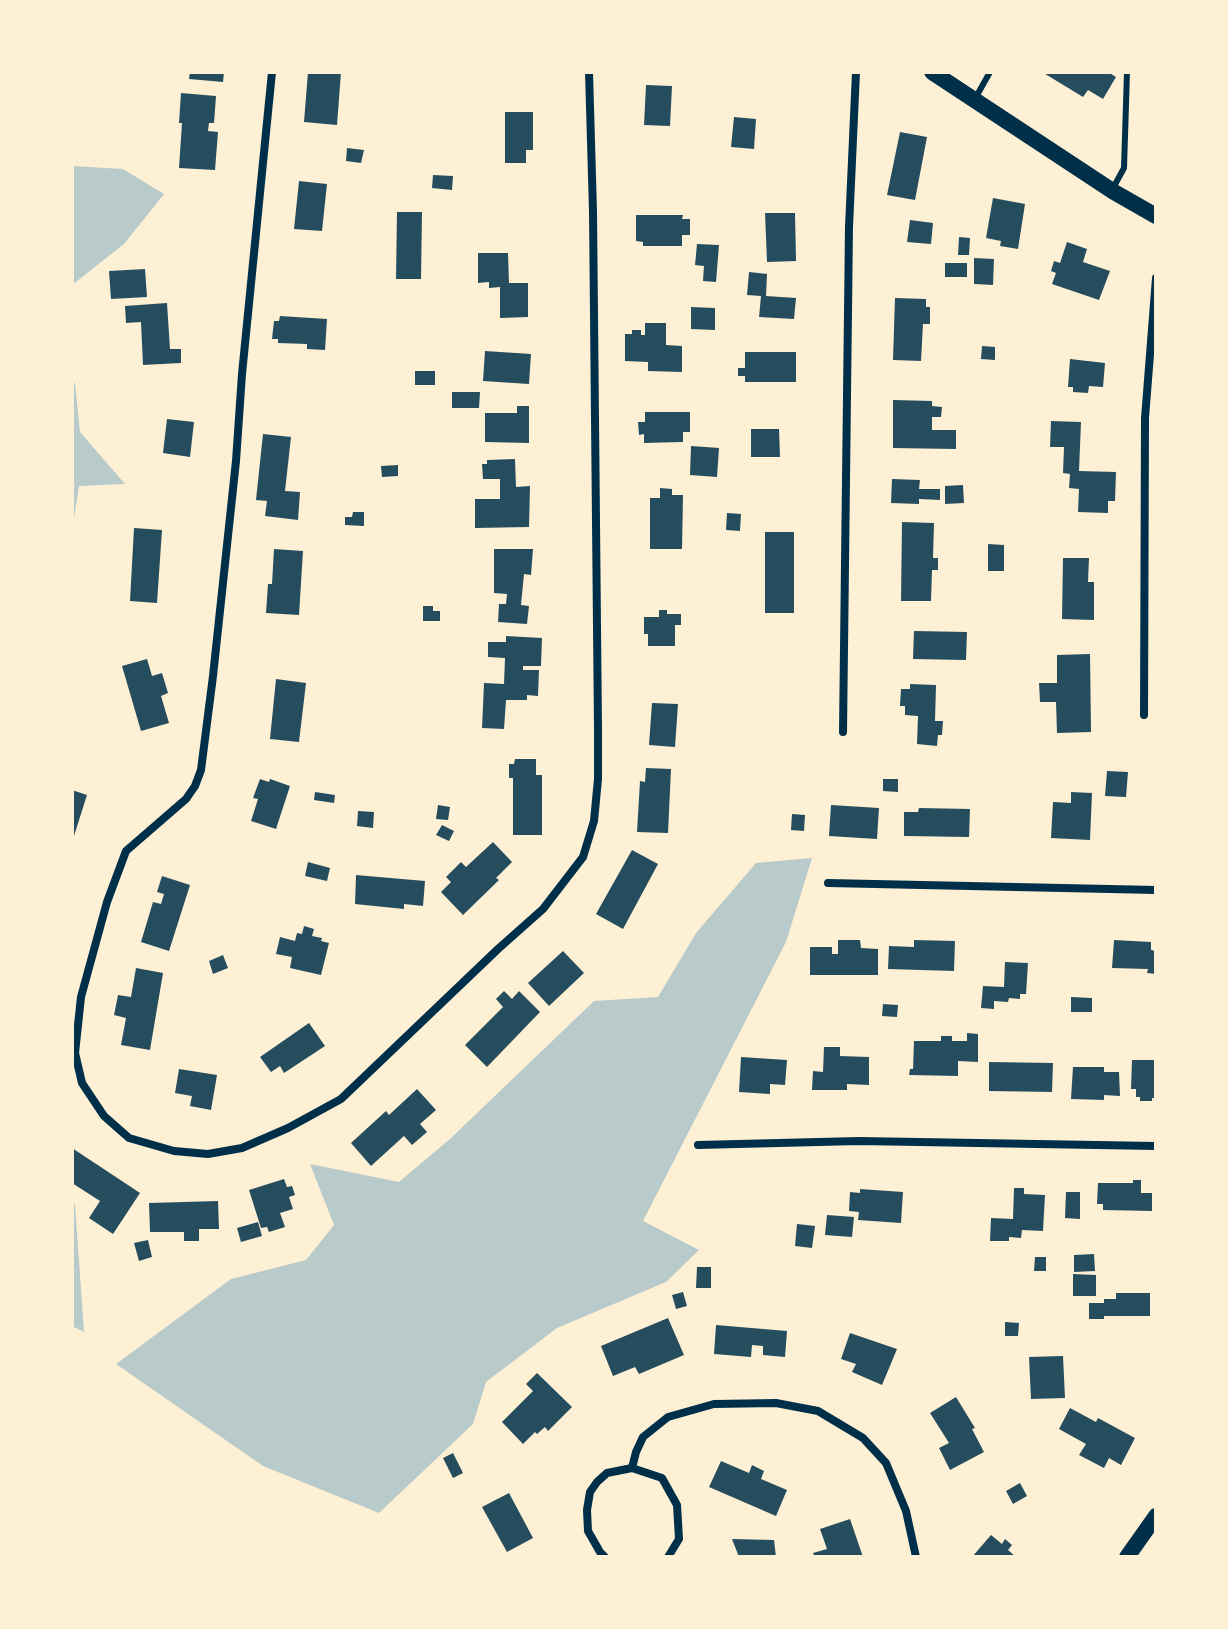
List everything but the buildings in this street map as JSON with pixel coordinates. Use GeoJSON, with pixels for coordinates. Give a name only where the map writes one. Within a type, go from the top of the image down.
{"type":"FeatureCollection","features":[{"type":"Feature","properties":{"kind":"main road"},"geometry":{"type":"LineString","coordinates":[[932,72],[1156,216]]}},
{"type":"Feature","properties":{"kind":"main road"},"geometry":{"type":"LineString","coordinates":[[1127,1557],[1156,1516]]}},
{"type":"Feature","properties":{"kind":"street"},"geometry":{"type":"LineString","coordinates":[[272,72],[236,461],[201,770],[186,799],[126,851],[107,902],[81,997],[75,1053],[82,1083],[104,1116],[129,1138],[174,1151],[208,1154],[242,1148],[288,1128],[341,1099],[543,909],[583,857],[594,821],[598,741],[589,72]]}},
{"type":"Feature","properties":{"kind":"street"},"geometry":{"type":"LineString","coordinates":[[843,732],[849,227],[856,72]]}},
{"type":"Feature","properties":{"kind":"street"},"geometry":{"type":"LineString","coordinates":[[1144,715],[1145,418],[1156,278]]}},
{"type":"Feature","properties":{"kind":"street"},"geometry":{"type":"LineString","coordinates":[[828,883],[1156,890]]}},
{"type":"Feature","properties":{"kind":"street"},"geometry":{"type":"LineString","coordinates":[[698,1145],[859,1141],[1156,1146]]}},
{"type":"Feature","properties":{"kind":"street"},"geometry":{"type":"LineString","coordinates":[[632,1468],[643,1437],[668,1417],[714,1404],[776,1403],[818,1411],[863,1438],[886,1463],[906,1511],[916,1557]]}},
{"type":"Feature","properties":{"kind":"street"},"geometry":{"type":"LineString","coordinates":[[605,1557],[588,1531],[590,1492],[607,1473],[632,1468],[662,1478],[677,1505],[679,1539],[668,1557]]}},
{"type":"Feature","properties":{"kind":"lane"},"geometry":{"type":"LineString","coordinates":[[974,100],[990,72]]}},
{"type":"Feature","properties":{"kind":"lane"},"geometry":{"type":"LineString","coordinates":[[1112,190],[1124,168],[1127,72]]}},
{"type":"Feature","properties":{"kind":"shaded area"},"geometry":{"type":"Polygon","coordinates":[[[72,166],[123,169],[164,194],[124,244],[72,285],[72,166]]]}},
{"type":"Feature","properties":{"kind":"shaded area"},"geometry":{"type":"Polygon","coordinates":[[[72,382],[75,383],[80,432],[125,484],[79,486],[72,531],[72,382]]]}},
{"type":"Feature","properties":{"kind":"shaded area"},"geometry":{"type":"Polygon","coordinates":[[[812,858],[786,942],[643,1221],[699,1250],[666,1282],[557,1328],[486,1382],[473,1424],[379,1513],[263,1466],[116,1364],[231,1279],[306,1260],[334,1225],[310,1164],[399,1182],[451,1138],[594,1001],[658,997],[696,933],[756,863],[812,858]]]}},
{"type":"Feature","properties":{"kind":"shaded area"},"geometry":{"type":"Polygon","coordinates":[[[72,1201],[75,1204],[84,1332],[72,1326],[72,1201]]]}}]}
